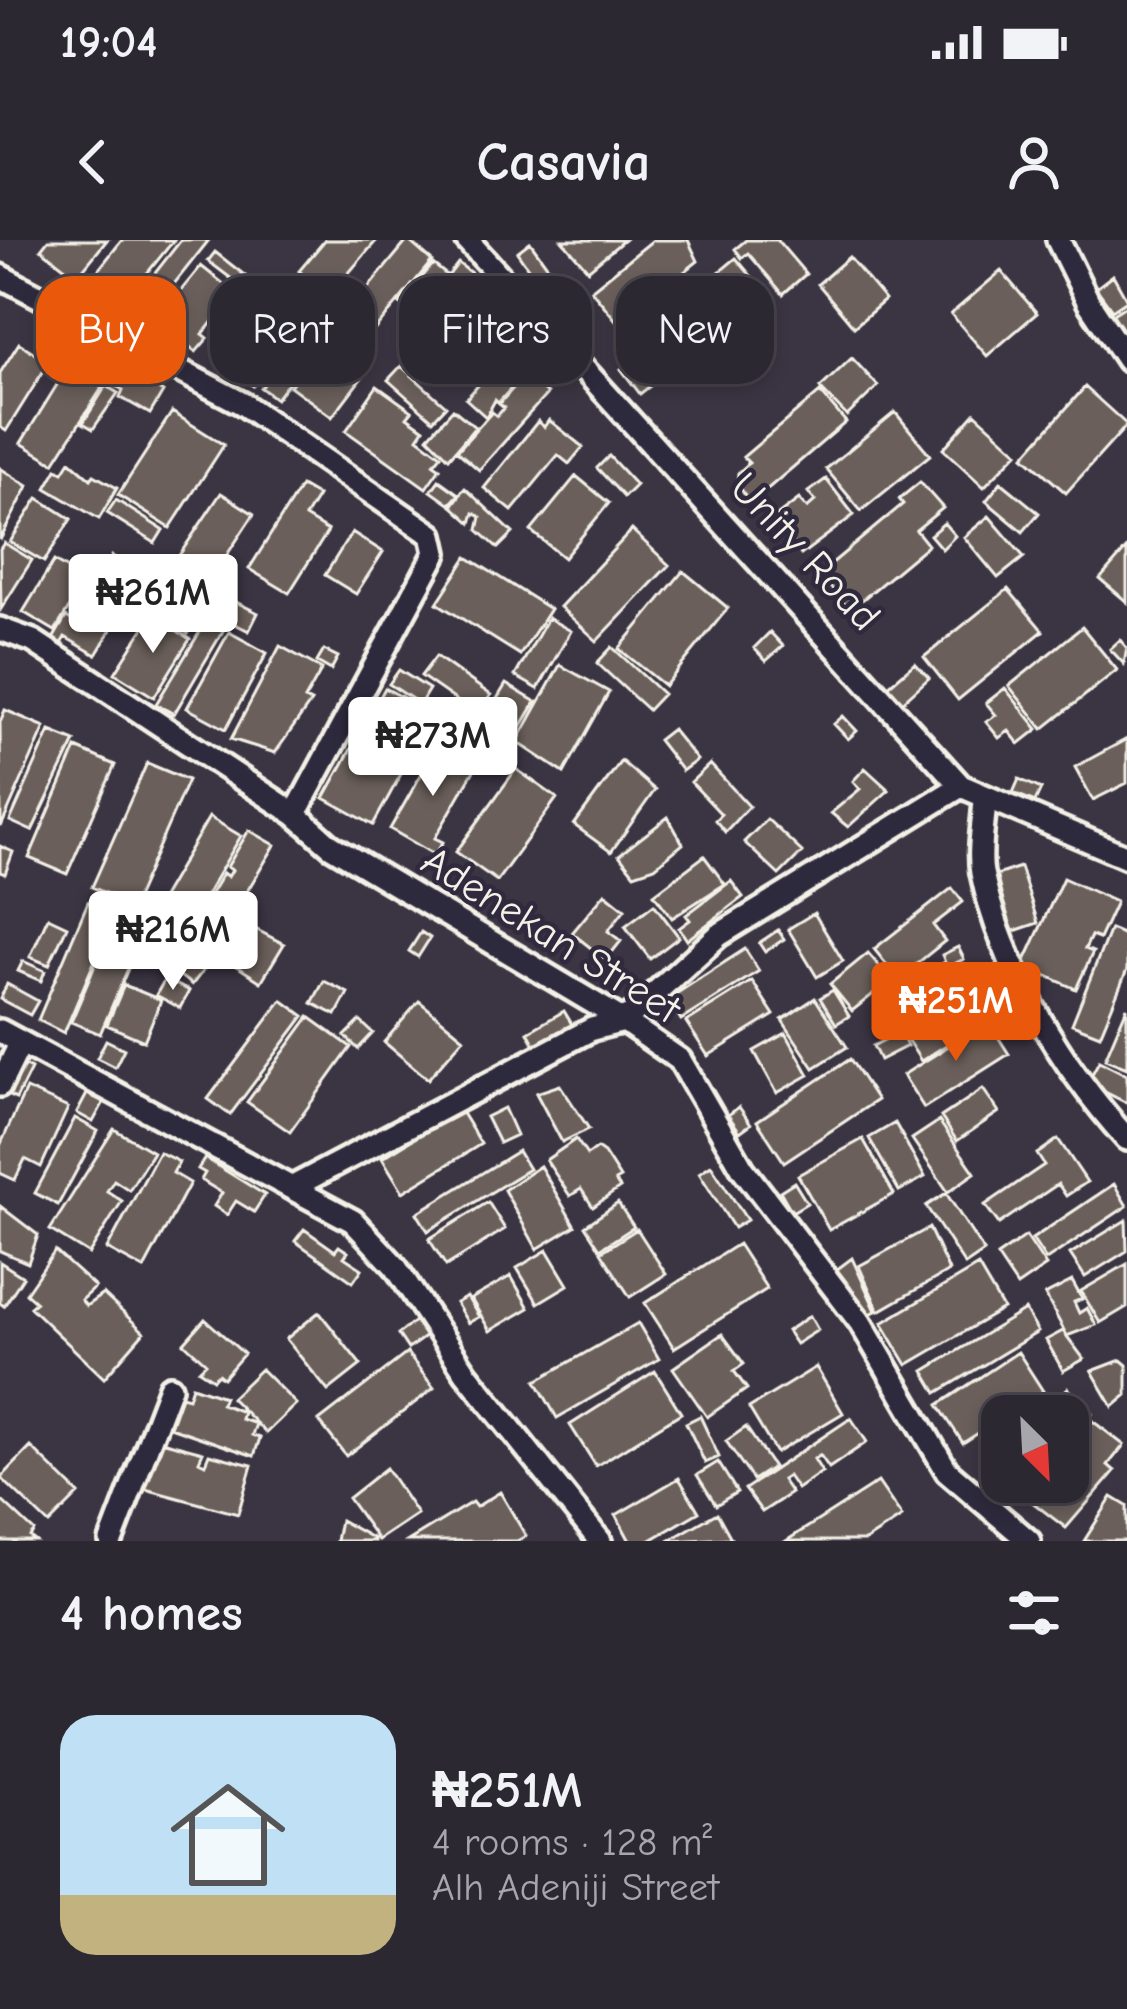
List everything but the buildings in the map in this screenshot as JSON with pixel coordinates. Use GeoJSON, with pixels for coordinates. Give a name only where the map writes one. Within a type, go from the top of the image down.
{"type":"FeatureCollection","features":[{"type":"Feature","properties":{"kind":"street","name":"Unity Road"},"geometry":{"type":"LineString","coordinates":[[467,240],[962,786],[1127,857]]}},
{"type":"Feature","properties":{"kind":"street"},"geometry":{"type":"LineString","coordinates":[[1058,240],[1089,303],[1127,360]]}},
{"type":"Feature","properties":{"kind":"street"},"geometry":{"type":"LineString","coordinates":[[0,276],[243,404],[432,535],[436,553],[295,814]]}},
{"type":"Feature","properties":{"kind":"street","name":"Adenekan Street"},"geometry":{"type":"LineString","coordinates":[[0,629],[33,640],[295,814],[331,846],[624,1021],[680,1060],[743,1169],[860,1322],[947,1472],[1029,1541]]}},
{"type":"Feature","properties":{"kind":"street"},"geometry":{"type":"LineString","coordinates":[[291,1188],[592,1029],[624,1021],[719,935],[962,786]]}},
{"type":"Feature","properties":{"kind":"street"},"geometry":{"type":"LineString","coordinates":[[985,799],[981,869],[1008,956],[1087,1096],[1127,1139]]}},
{"type":"Feature","properties":{"kind":"street"},"geometry":{"type":"LineString","coordinates":[[0,1031],[353,1221],[395,1267],[466,1373],[600,1541]]}},
{"type":"Feature","properties":{"kind":"street"},"geometry":{"type":"LineString","coordinates":[[0,1085],[20,1044]]}},
{"type":"Feature","properties":{"kind":"street"},"geometry":{"type":"LineString","coordinates":[[111,1541],[170,1387]]}}]}
